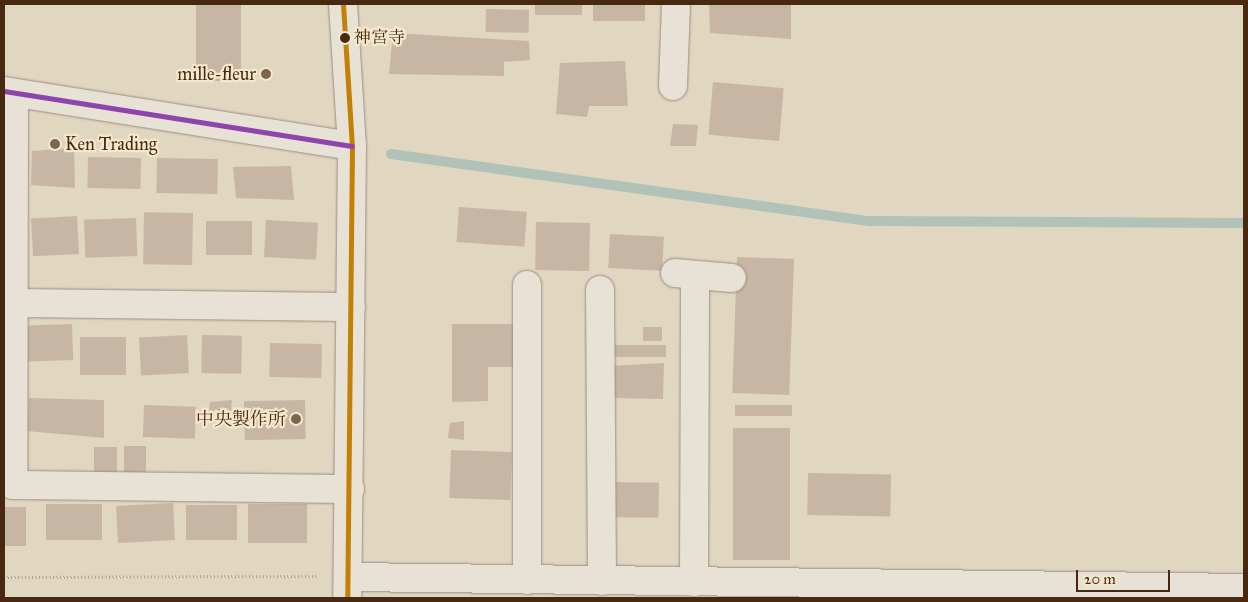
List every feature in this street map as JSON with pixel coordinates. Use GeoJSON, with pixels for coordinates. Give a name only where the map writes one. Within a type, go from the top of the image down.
{"type":"FeatureCollection","features":[{"type":"Feature","properties":{"kind":"street"},"geometry":{"type":"LineString","coordinates":[[343,4],[352,146],[350,488],[347,587],[527,580],[602,581],[662,590],[694,582],[1077,592],[1244,588]]}},
{"type":"Feature","properties":{"kind":"street"},"geometry":{"type":"LineString","coordinates":[[673,86],[676,4]]}},
{"type":"Feature","properties":{"kind":"street"},"geometry":{"type":"LineString","coordinates":[[350,488],[13,485],[14,303],[9,92],[352,146]]}},
{"type":"Feature","properties":{"kind":"street"},"geometry":{"type":"LineString","coordinates":[[694,582],[685,274],[732,278]]}},
{"type":"Feature","properties":{"kind":"street"},"geometry":{"type":"LineString","coordinates":[[527,285],[527,580]]}},
{"type":"Feature","properties":{"kind":"street"},"geometry":{"type":"LineString","coordinates":[[600,290],[602,581]]}},
{"type":"Feature","properties":{"kind":"street"},"geometry":{"type":"LineString","coordinates":[[14,303],[351,307]]}},
{"type":"Feature","properties":{"kind":"path"},"geometry":{"type":"LineString","coordinates":[[4,577],[347,587]]}},
{"type":"Feature","properties":{"kind":"building"},"geometry":{"type":"Polygon","coordinates":[[[196,4],[241,4],[241,81],[196,81],[196,4]]]}},
{"type":"Feature","properties":{"kind":"building"},"geometry":{"type":"Polygon","coordinates":[[[535,4],[582,4],[582,15],[535,15],[535,4]]]}},
{"type":"Feature","properties":{"kind":"building"},"geometry":{"type":"Polygon","coordinates":[[[593,4],[645,4],[645,21],[593,21],[593,4]]]}},
{"type":"Feature","properties":{"kind":"building"},"geometry":{"type":"Polygon","coordinates":[[[709,4],[791,4],[791,39],[710,33],[709,4]]]}},
{"type":"Feature","properties":{"kind":"building"},"geometry":{"type":"Polygon","coordinates":[[[486,9],[529,10],[529,33],[486,32],[486,9]]]}},
{"type":"Feature","properties":{"kind":"building"},"geometry":{"type":"Polygon","coordinates":[[[393,33],[529,41],[530,60],[504,62],[504,76],[389,74],[393,33]]]}},
{"type":"Feature","properties":{"kind":"building"},"geometry":{"type":"Polygon","coordinates":[[[625,61],[628,106],[589,106],[587,117],[556,114],[560,63],[625,61]]]}},
{"type":"Feature","properties":{"kind":"building"},"geometry":{"type":"Polygon","coordinates":[[[713,82],[784,88],[779,141],[708,135],[713,82]]]}},
{"type":"Feature","properties":{"kind":"building"},"geometry":{"type":"Polygon","coordinates":[[[673,124],[698,125],[696,146],[670,146],[673,124]]]}},
{"type":"Feature","properties":{"kind":"building"},"geometry":{"type":"Polygon","coordinates":[[[74,148],[75,188],[31,185],[32,151],[74,148]]]}},
{"type":"Feature","properties":{"kind":"building"},"geometry":{"type":"Polygon","coordinates":[[[88,157],[141,158],[140,189],[87,188],[88,157]]]}},
{"type":"Feature","properties":{"kind":"building"},"geometry":{"type":"Polygon","coordinates":[[[157,158],[218,159],[217,194],[156,193],[157,158]]]}},
{"type":"Feature","properties":{"kind":"building"},"geometry":{"type":"Polygon","coordinates":[[[291,166],[294,200],[236,198],[233,167],[291,166]]]}},
{"type":"Feature","properties":{"kind":"building"},"geometry":{"type":"Polygon","coordinates":[[[459,207],[527,212],[524,247],[457,242],[459,207]]]}},
{"type":"Feature","properties":{"kind":"building"},"geometry":{"type":"Polygon","coordinates":[[[144,212],[193,213],[192,265],[143,264],[144,212]]]}},
{"type":"Feature","properties":{"kind":"building"},"geometry":{"type":"Polygon","coordinates":[[[77,216],[79,254],[33,256],[31,218],[77,216]]]}},
{"type":"Feature","properties":{"kind":"building"},"geometry":{"type":"Polygon","coordinates":[[[136,218],[137,256],[85,258],[84,220],[136,218]]]}},
{"type":"Feature","properties":{"kind":"building"},"geometry":{"type":"Polygon","coordinates":[[[266,220],[318,223],[316,260],[264,257],[266,220]]]}},
{"type":"Feature","properties":{"kind":"building"},"geometry":{"type":"Polygon","coordinates":[[[206,221],[252,221],[252,255],[206,255],[206,221]]]}},
{"type":"Feature","properties":{"kind":"building"},"geometry":{"type":"Polygon","coordinates":[[[536,222],[590,223],[589,271],[535,270],[536,222]]]}},
{"type":"Feature","properties":{"kind":"building"},"geometry":{"type":"Polygon","coordinates":[[[610,234],[664,237],[662,271],[608,268],[610,234]]]}},
{"type":"Feature","properties":{"kind":"building"},"geometry":{"type":"Polygon","coordinates":[[[737,257],[794,259],[789,395],[732,393],[737,257]]]}},
{"type":"Feature","properties":{"kind":"building"},"geometry":{"type":"Polygon","coordinates":[[[72,324],[73,360],[27,362],[26,326],[72,324]]]}},
{"type":"Feature","properties":{"kind":"building"},"geometry":{"type":"Polygon","coordinates":[[[452,324],[514,324],[515,367],[488,367],[488,401],[452,402],[452,324]]]}},
{"type":"Feature","properties":{"kind":"building"},"geometry":{"type":"Polygon","coordinates":[[[643,327],[662,327],[662,341],[643,341],[643,327]]]}},
{"type":"Feature","properties":{"kind":"building"},"geometry":{"type":"Polygon","coordinates":[[[187,335],[189,373],[141,375],[139,338],[187,335]]]}},
{"type":"Feature","properties":{"kind":"building"},"geometry":{"type":"Polygon","coordinates":[[[202,335],[242,336],[241,374],[201,373],[202,335]]]}},
{"type":"Feature","properties":{"kind":"building"},"geometry":{"type":"Polygon","coordinates":[[[80,337],[126,337],[126,375],[80,375],[80,337]]]}},
{"type":"Feature","properties":{"kind":"building"},"geometry":{"type":"Polygon","coordinates":[[[270,343],[322,344],[321,378],[269,377],[270,343]]]}},
{"type":"Feature","properties":{"kind":"building"},"geometry":{"type":"Polygon","coordinates":[[[615,345],[666,345],[666,357],[615,357],[615,345]]]}},
{"type":"Feature","properties":{"kind":"building"},"geometry":{"type":"Polygon","coordinates":[[[664,363],[663,399],[613,398],[609,366],[664,363]]]}},
{"type":"Feature","properties":{"kind":"building"},"geometry":{"type":"Polygon","coordinates":[[[29,398],[104,400],[104,438],[27,431],[29,398]]]}},
{"type":"Feature","properties":{"kind":"building"},"geometry":{"type":"Polygon","coordinates":[[[232,400],[231,411],[209,411],[210,402],[232,400]]]}},
{"type":"Feature","properties":{"kind":"building"},"geometry":{"type":"Polygon","coordinates":[[[305,400],[306,439],[245,440],[244,401],[305,400]]]}},
{"type":"Feature","properties":{"kind":"building"},"geometry":{"type":"Polygon","coordinates":[[[144,405],[196,407],[195,439],[143,437],[144,405]]]}},
{"type":"Feature","properties":{"kind":"building"},"geometry":{"type":"Polygon","coordinates":[[[735,405],[792,405],[792,416],[735,416],[735,405]]]}},
{"type":"Feature","properties":{"kind":"building"},"geometry":{"type":"Polygon","coordinates":[[[464,421],[464,440],[448,438],[450,423],[464,421]]]}},
{"type":"Feature","properties":{"kind":"building"},"geometry":{"type":"Polygon","coordinates":[[[733,428],[790,428],[790,560],[733,560],[733,428]]]}},
{"type":"Feature","properties":{"kind":"building"},"geometry":{"type":"Polygon","coordinates":[[[124,446],[146,446],[146,472],[124,472],[124,446]]]}},
{"type":"Feature","properties":{"kind":"building"},"geometry":{"type":"Polygon","coordinates":[[[94,447],[117,447],[117,473],[94,473],[94,447]]]}},
{"type":"Feature","properties":{"kind":"building"},"geometry":{"type":"Polygon","coordinates":[[[451,450],[512,452],[510,500],[449,498],[451,450]]]}},
{"type":"Feature","properties":{"kind":"building"},"geometry":{"type":"Polygon","coordinates":[[[808,473],[891,474],[890,516],[807,515],[808,473]]]}},
{"type":"Feature","properties":{"kind":"building"},"geometry":{"type":"Polygon","coordinates":[[[609,482],[659,483],[658,518],[608,517],[609,482]]]}},
{"type":"Feature","properties":{"kind":"building"},"geometry":{"type":"Polygon","coordinates":[[[173,503],[175,540],[118,543],[116,506],[173,503]]]}},
{"type":"Feature","properties":{"kind":"building"},"geometry":{"type":"Polygon","coordinates":[[[46,504],[102,504],[102,540],[46,540],[46,504]]]}},
{"type":"Feature","properties":{"kind":"building"},"geometry":{"type":"Polygon","coordinates":[[[248,504],[307,504],[307,543],[248,543],[248,504]]]}},
{"type":"Feature","properties":{"kind":"building"},"geometry":{"type":"Polygon","coordinates":[[[186,505],[237,505],[237,540],[186,540],[186,505]]]}},
{"type":"Feature","properties":{"kind":"building"},"geometry":{"type":"Polygon","coordinates":[[[4,507],[26,507],[26,546],[4,546],[4,507]]]}},
{"type":"Feature","properties":{"kind":"waterway"},"geometry":{"type":"LineString","coordinates":[[391,154],[870,221],[1244,223]]}},
{"type":"Feature","properties":{"kind":"transit line"},"geometry":{"type":"LineString","coordinates":[[343,4],[352,146],[347,598]]}},
{"type":"Feature","properties":{"kind":"transit line"},"geometry":{"type":"LineString","coordinates":[[4,91],[352,146]]}},
{"type":"Feature","properties":{"kind":"place","name":"神宮寺"},"geometry":{"type":"Point","coordinates":[345,38]}},
{"type":"Feature","properties":{"kind":"place","name":"mille-fleur"},"geometry":{"type":"Point","coordinates":[266,74]}},
{"type":"Feature","properties":{"kind":"place","name":"Ken Trading"},"geometry":{"type":"Point","coordinates":[55,144]}},
{"type":"Feature","properties":{"kind":"place","name":"中央製作所"},"geometry":{"type":"Point","coordinates":[296,419]}}]}
